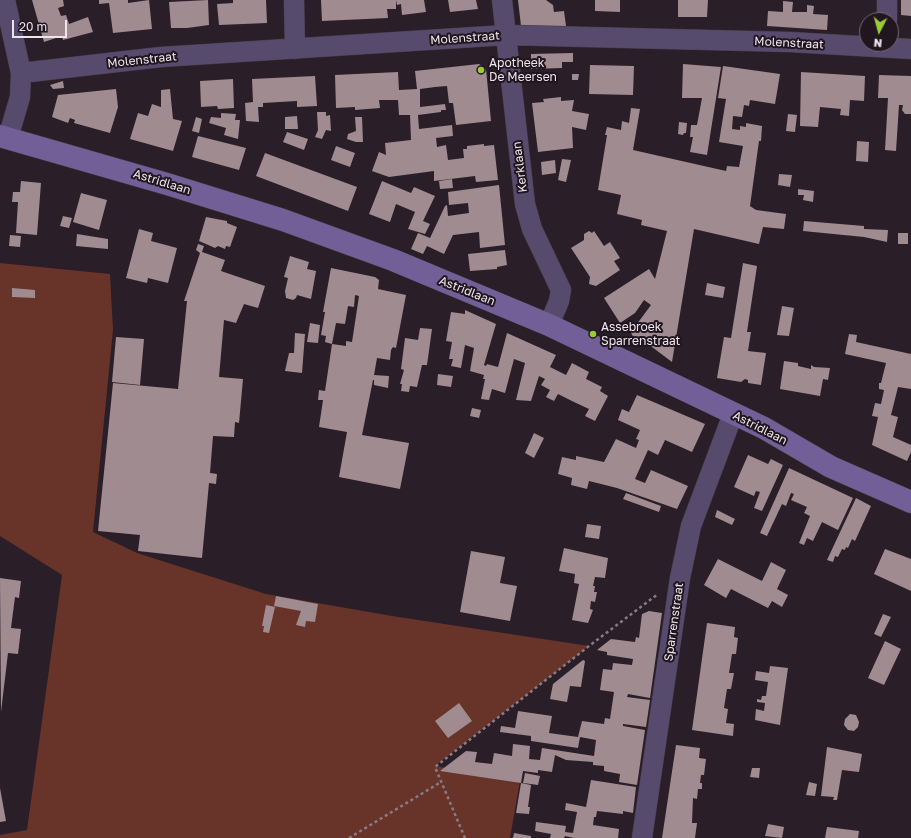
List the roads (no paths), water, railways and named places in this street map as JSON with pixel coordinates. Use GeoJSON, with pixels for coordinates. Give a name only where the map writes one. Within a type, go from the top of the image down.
{"type":"FeatureCollection","features":[{"type":"Feature","properties":{"kind":"main road","name":"Astridlaan"},"geometry":{"type":"LineString","coordinates":[[4,137],[167,184],[283,220],[393,260],[549,325],[784,439],[831,467],[911,502]]}},
{"type":"Feature","properties":{"kind":"street"},"geometry":{"type":"LineString","coordinates":[[4,137],[20,97],[21,72],[5,0]]}},
{"type":"Feature","properties":{"kind":"street"},"geometry":{"type":"LineString","coordinates":[[294,0],[295,50]]}},
{"type":"Feature","properties":{"kind":"street","name":"Kerklaan"},"geometry":{"type":"LineString","coordinates":[[502,0],[524,204],[532,229],[561,290],[559,301],[549,325]]}},
{"type":"Feature","properties":{"kind":"street"},"geometry":{"type":"LineString","coordinates":[[887,0],[887,12]]}},
{"type":"Feature","properties":{"kind":"street","name":"Molenstraat"},"geometry":{"type":"LineString","coordinates":[[21,72],[161,57],[295,50],[506,35],[859,45]]}},
{"type":"Feature","properties":{"kind":"street","name":"Molenstraat"},"geometry":{"type":"LineString","coordinates":[[899,47],[911,49]]}},
{"type":"Feature","properties":{"kind":"street","name":"Sparrenstraat"},"geometry":{"type":"LineString","coordinates":[[642,838],[680,578],[691,526],[733,414]]}},
{"type":"Feature","properties":{"kind":"place","name":"Apotheek De Meersen"},"geometry":{"type":"Point","coordinates":[481,70]}},
{"type":"Feature","properties":{"kind":"place","name":"Assebroek Sparrenstraat"},"geometry":{"type":"Point","coordinates":[593,334]}}]}
